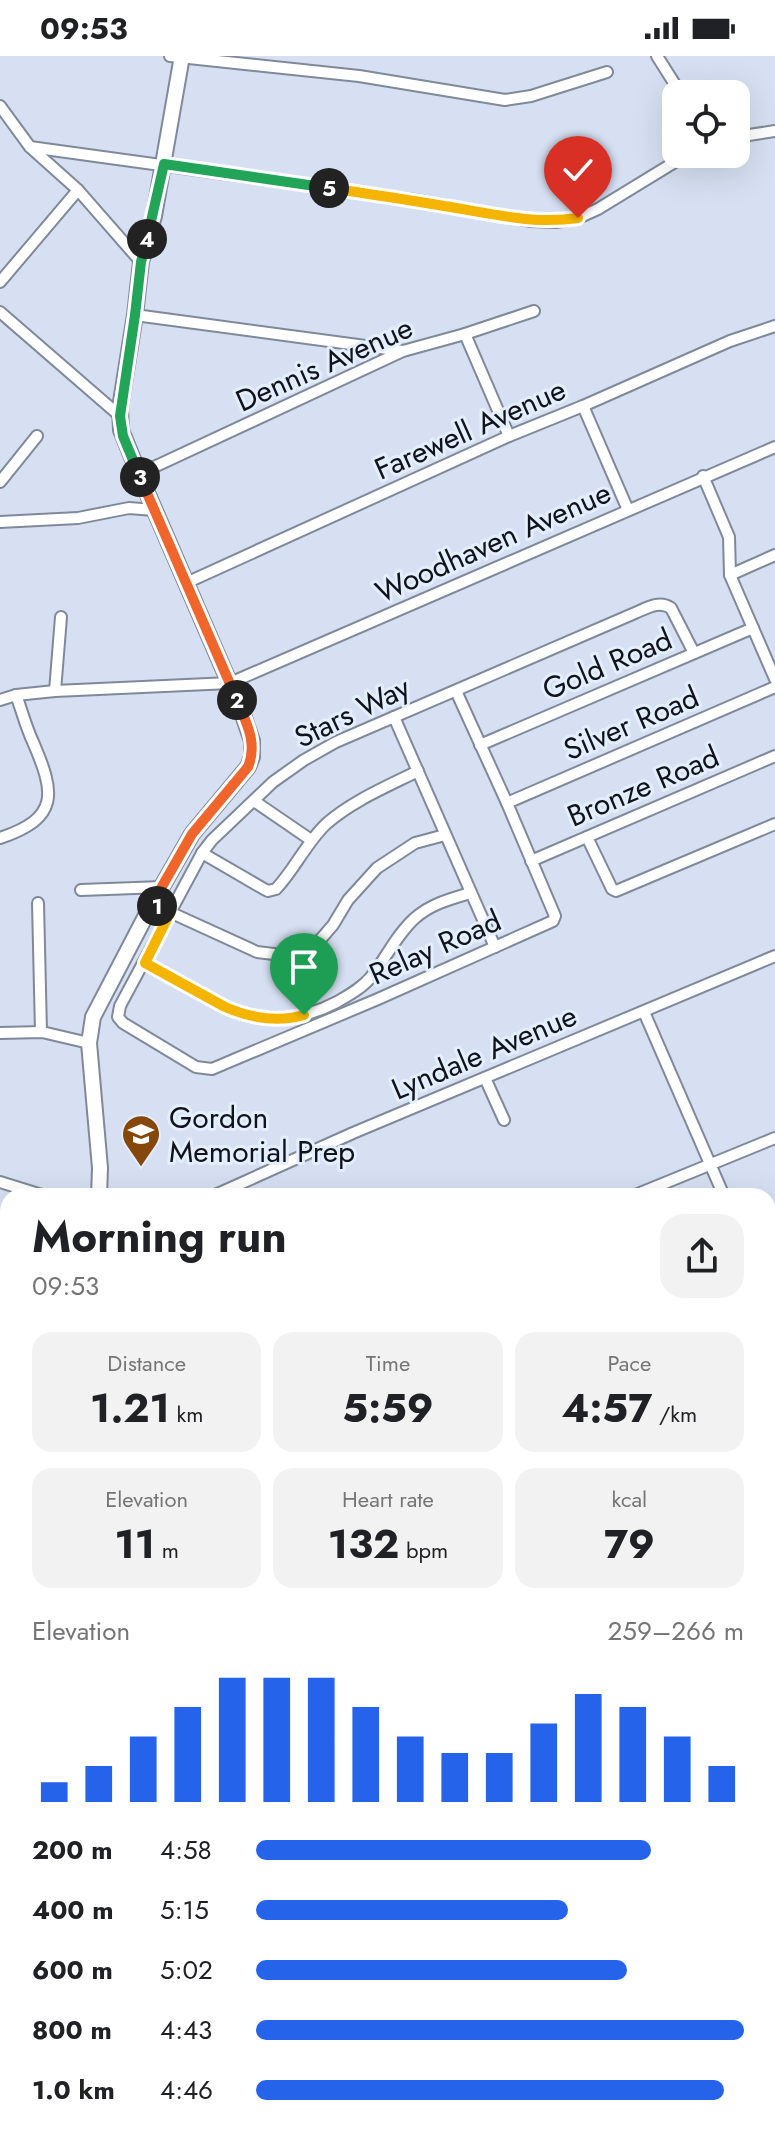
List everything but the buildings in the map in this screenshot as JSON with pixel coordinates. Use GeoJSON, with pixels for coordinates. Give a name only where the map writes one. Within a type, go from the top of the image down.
{"type":"FeatureCollection","features":[{"type":"Feature","properties":{"kind":"main road"},"geometry":{"type":"LineString","coordinates":[[99,1188],[89,1043],[93,1017],[192,834],[248,767],[252,757],[252,741],[230,683],[123,436],[120,416],[141,262],[164,164],[178,57]]}},
{"type":"Feature","properties":{"kind":"street"},"geometry":{"type":"LineString","coordinates":[[657,56],[672,80]]}},
{"type":"Feature","properties":{"kind":"street"},"geometry":{"type":"LineString","coordinates":[[178,57],[359,76],[505,100],[531,96],[607,72]]}},
{"type":"Feature","properties":{"kind":"street"},"geometry":{"type":"LineString","coordinates":[[0,106],[30,147],[78,190],[141,262]]}},
{"type":"Feature","properties":{"kind":"street"},"geometry":{"type":"LineString","coordinates":[[750,135],[775,131]]}},
{"type":"Feature","properties":{"kind":"street"},"geometry":{"type":"LineString","coordinates":[[30,147],[415,200],[531,221],[556,222],[578,218],[598,209],[665,168]]}},
{"type":"Feature","properties":{"kind":"street"},"geometry":{"type":"LineString","coordinates":[[0,282],[78,190]]}},
{"type":"Feature","properties":{"kind":"street","name":"Dennis Avenue"},"geometry":{"type":"LineString","coordinates":[[139,474],[403,351],[534,311]]}},
{"type":"Feature","properties":{"kind":"street"},"geometry":{"type":"LineString","coordinates":[[0,312],[120,416]]}},
{"type":"Feature","properties":{"kind":"street"},"geometry":{"type":"LineString","coordinates":[[135,315],[403,351]]}},
{"type":"Feature","properties":{"kind":"street","name":"Farewell Avenue"},"geometry":{"type":"LineString","coordinates":[[186,583],[509,436],[730,341],[775,326]]}},
{"type":"Feature","properties":{"kind":"street"},"geometry":{"type":"LineString","coordinates":[[465,334],[509,436]]}},
{"type":"Feature","properties":{"kind":"street"},"geometry":{"type":"LineString","coordinates":[[583,406],[628,510]]}},
{"type":"Feature","properties":{"kind":"street"},"geometry":{"type":"LineString","coordinates":[[0,482],[37,436]]}},
{"type":"Feature","properties":{"kind":"street","name":"Woodhaven Avenue"},"geometry":{"type":"LineString","coordinates":[[230,683],[775,447]]}},
{"type":"Feature","properties":{"kind":"street"},"geometry":{"type":"LineString","coordinates":[[703,476],[729,537],[730,575],[775,679]]}},
{"type":"Feature","properties":{"kind":"street"},"geometry":{"type":"LineString","coordinates":[[0,522],[78,518],[129,508],[154,510]]}},
{"type":"Feature","properties":{"kind":"street"},"geometry":{"type":"LineString","coordinates":[[730,575],[775,555]]}},
{"type":"Feature","properties":{"kind":"street","name":"Stars Way"},"geometry":{"type":"LineString","coordinates":[[118,1017],[120,1006],[202,853],[273,782],[304,760],[336,742],[660,604],[671,608],[694,653]]}},
{"type":"Feature","properties":{"kind":"street"},"geometry":{"type":"LineString","coordinates":[[55,691],[61,617]]}},
{"type":"Feature","properties":{"kind":"street","name":"Gold Road"},"geometry":{"type":"LineString","coordinates":[[480,745],[753,628]]}},
{"type":"Feature","properties":{"kind":"street"},"geometry":{"type":"LineString","coordinates":[[0,700],[55,691],[230,683]]}},
{"type":"Feature","properties":{"kind":"street","name":"Silver Road"},"geometry":{"type":"LineString","coordinates":[[507,803],[775,687]]}},
{"type":"Feature","properties":{"kind":"street"},"geometry":{"type":"LineString","coordinates":[[456,691],[531,861]]}},
{"type":"Feature","properties":{"kind":"street"},"geometry":{"type":"LineString","coordinates":[[0,838],[27,828],[38,819],[49,796],[43,763],[16,695]]}},
{"type":"Feature","properties":{"kind":"street"},"geometry":{"type":"LineString","coordinates":[[394,717],[495,947]]}},
{"type":"Feature","properties":{"kind":"street","name":"Bronze Road"},"geometry":{"type":"LineString","coordinates":[[531,861],[775,756]]}},
{"type":"Feature","properties":{"kind":"street"},"geometry":{"type":"LineString","coordinates":[[202,853],[264,889],[273,890],[327,824],[345,810],[418,771]]}},
{"type":"Feature","properties":{"kind":"street"},"geometry":{"type":"LineString","coordinates":[[254,801],[311,840]]}},
{"type":"Feature","properties":{"kind":"street"},"geometry":{"type":"LineString","coordinates":[[587,837],[614,890],[775,824]]}},
{"type":"Feature","properties":{"kind":"street"},"geometry":{"type":"LineString","coordinates":[[152,904],[257,952],[294,953],[320,940],[348,900],[377,868],[415,843],[445,835]]}},
{"type":"Feature","properties":{"kind":"street","name":"Relay Road"},"geometry":{"type":"LineString","coordinates":[[118,1017],[196,1067],[208,1070],[553,921],[555,916],[531,861]]}},
{"type":"Feature","properties":{"kind":"street"},"geometry":{"type":"LineString","coordinates":[[81,890],[162,887]]}},
{"type":"Feature","properties":{"kind":"street"},"geometry":{"type":"LineString","coordinates":[[145,963],[225,1007],[249,1016],[287,1019],[328,1007],[346,997],[366,983],[416,917],[445,900],[470,893]]}},
{"type":"Feature","properties":{"kind":"street"},"geometry":{"type":"LineString","coordinates":[[38,903],[41,1032]]}},
{"type":"Feature","properties":{"kind":"street","name":"Lyndale Avenue"},"geometry":{"type":"LineString","coordinates":[[231,1188],[353,1133],[775,956]]}},
{"type":"Feature","properties":{"kind":"street"},"geometry":{"type":"LineString","coordinates":[[366,983],[378,999]]}},
{"type":"Feature","properties":{"kind":"street"},"geometry":{"type":"LineString","coordinates":[[644,1012],[721,1188]]}},
{"type":"Feature","properties":{"kind":"street"},"geometry":{"type":"LineString","coordinates":[[287,1019],[297,1034]]}},
{"type":"Feature","properties":{"kind":"street"},"geometry":{"type":"LineString","coordinates":[[0,1033],[41,1032],[89,1043]]}},
{"type":"Feature","properties":{"kind":"street"},"geometry":{"type":"LineString","coordinates":[[485,1078],[504,1120]]}},
{"type":"Feature","properties":{"kind":"street"},"geometry":{"type":"LineString","coordinates":[[652,1188],[775,1138]]}},
{"type":"Feature","properties":{"kind":"street"},"geometry":{"type":"LineString","coordinates":[[0,1182],[19,1188]]}},
{"type":"Feature","properties":{"kind":"place","name":"Gordon Memorial Prep"},"geometry":{"type":"Point","coordinates":[141,1168]}},
{"type":"Feature","properties":{"kind":"route"},"geometry":{"type":"LineString","coordinates":[[304,1015],[278,1020],[238,1013],[145,963],[170,913],[152,904],[192,834],[248,767],[253,751],[242,712],[121,430],[120,408],[141,262],[164,164],[415,200],[531,221],[556,222],[578,218]]}}]}
